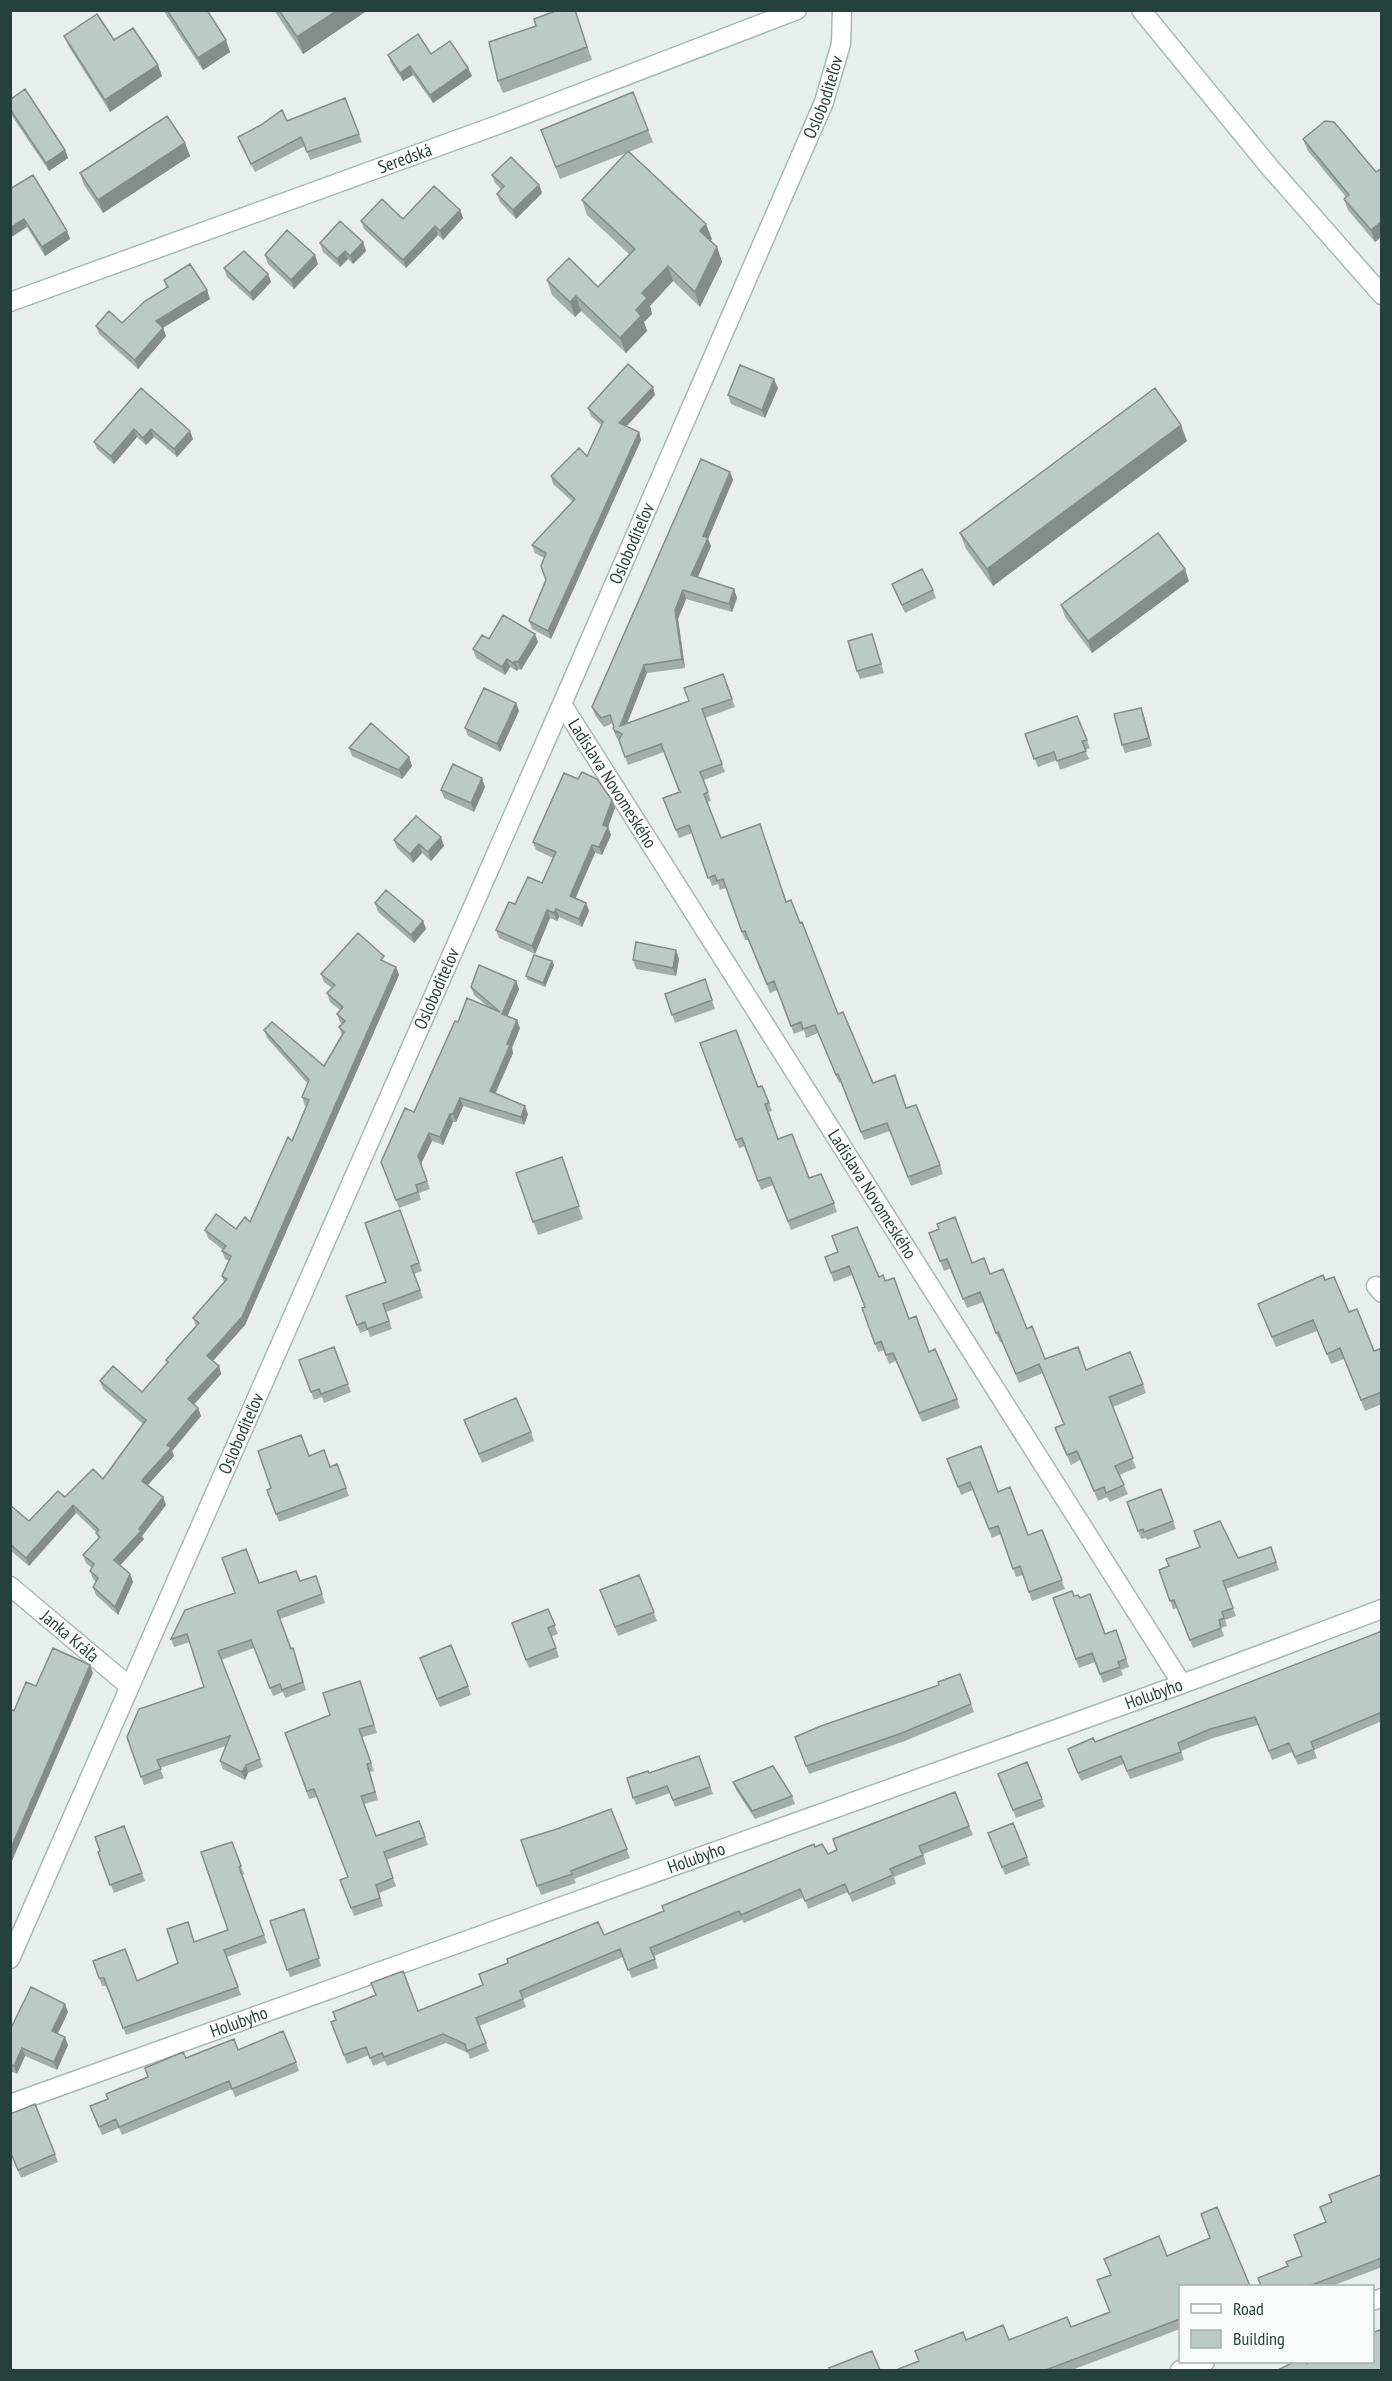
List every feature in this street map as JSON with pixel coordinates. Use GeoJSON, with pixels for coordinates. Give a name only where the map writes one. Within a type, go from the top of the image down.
{"type":"FeatureCollection","features":[{"type":"Feature","properties":{"kind":"street","name":"Seredská"},"geometry":{"type":"LineString","coordinates":[[10,302],[500,124],[797,10]]}},
{"type":"Feature","properties":{"kind":"street","name":"Osloboditeľov"},"geometry":{"type":"LineString","coordinates":[[10,1959],[824,102],[841,44],[842,10]]}},
{"type":"Feature","properties":{"kind":"street"},"geometry":{"type":"LineString","coordinates":[[1141,10],[1272,170],[1382,295]]}},
{"type":"Feature","properties":{"kind":"street","name":"Ladislava Novomeského"},"geometry":{"type":"LineString","coordinates":[[562,704],[1182,1684]]}},
{"type":"Feature","properties":{"kind":"street","name":"Janka Kráľa"},"geometry":{"type":"LineString","coordinates":[[10,1586],[129,1686]]}},
{"type":"Feature","properties":{"kind":"street","name":"Holubyho"},"geometry":{"type":"LineString","coordinates":[[10,2104],[1182,1684],[1382,1609]]}},
{"type":"Feature","properties":{"kind":"street"},"geometry":{"type":"LineString","coordinates":[[1180,2370],[1199,2363]]}},
{"type":"Feature","properties":{"kind":"building"},"geometry":{"type":"Polygon","coordinates":[[[167,10],[207,10],[226,40],[198,58],[167,10]]]}},
{"type":"Feature","properties":{"kind":"building"},"geometry":{"type":"Polygon","coordinates":[[[279,10],[338,10],[297,37],[279,10]]]}},
{"type":"Feature","properties":{"kind":"building"},"geometry":{"type":"Polygon","coordinates":[[[558,10],[575,10],[587,47],[498,81],[489,42],[536,26],[534,19],[558,10]]]}},
{"type":"Feature","properties":{"kind":"building"},"geometry":{"type":"Polygon","coordinates":[[[97,14],[114,40],[133,28],[158,65],[105,100],[64,36],[97,14]]]}},
{"type":"Feature","properties":{"kind":"building"},"geometry":{"type":"Polygon","coordinates":[[[418,34],[431,54],[450,41],[468,68],[430,95],[410,66],[400,73],[388,55],[418,34]]]}},
{"type":"Feature","properties":{"kind":"building"},"geometry":{"type":"Polygon","coordinates":[[[25,89],[65,150],[46,163],[10,109],[10,100],[25,89]]]}},
{"type":"Feature","properties":{"kind":"building"},"geometry":{"type":"Polygon","coordinates":[[[633,92],[648,130],[556,167],[541,130],[633,92]]]}},
{"type":"Feature","properties":{"kind":"building"},"geometry":{"type":"Polygon","coordinates":[[[345,98],[359,134],[307,152],[301,137],[251,164],[238,137],[261,125],[282,110],[287,121],[345,98]]]}},
{"type":"Feature","properties":{"kind":"building"},"geometry":{"type":"Polygon","coordinates":[[[167,116],[185,143],[98,200],[80,173],[167,116]]]}},
{"type":"Feature","properties":{"kind":"building"},"geometry":{"type":"Polygon","coordinates":[[[1325,121],[1334,122],[1376,172],[1382,168],[1382,221],[1371,230],[1344,199],[1349,195],[1303,139],[1325,121]]]}},
{"type":"Feature","properties":{"kind":"building"},"geometry":{"type":"Polygon","coordinates":[[[628,151],[706,224],[700,231],[717,247],[695,292],[668,266],[642,293],[647,298],[636,310],[641,316],[620,338],[576,296],[570,302],[547,280],[569,258],[598,287],[635,249],[582,200],[628,151]]]}},
{"type":"Feature","properties":{"kind":"building"},"geometry":{"type":"Polygon","coordinates":[[[511,157],[539,185],[513,210],[497,194],[504,186],[492,175],[511,157]]]}},
{"type":"Feature","properties":{"kind":"building"},"geometry":{"type":"Polygon","coordinates":[[[33,175],[67,231],[42,247],[24,219],[10,228],[10,189],[33,175]]]}},
{"type":"Feature","properties":{"kind":"building"},"geometry":{"type":"Polygon","coordinates":[[[434,186],[460,210],[440,231],[435,226],[403,260],[361,221],[382,199],[403,219],[434,186]]]}},
{"type":"Feature","properties":{"kind":"building"},"geometry":{"type":"Polygon","coordinates":[[[340,221],[363,242],[350,256],[345,251],[337,259],[320,243],[340,221]]]}},
{"type":"Feature","properties":{"kind":"building"},"geometry":{"type":"Polygon","coordinates":[[[287,230],[315,255],[291,280],[265,255],[287,230]]]}},
{"type":"Feature","properties":{"kind":"building"},"geometry":{"type":"Polygon","coordinates":[[[244,251],[268,274],[250,293],[224,268],[244,251]]]}},
{"type":"Feature","properties":{"kind":"building"},"geometry":{"type":"Polygon","coordinates":[[[190,264],[207,290],[156,321],[163,328],[135,360],[96,326],[109,311],[122,323],[145,301],[168,287],[164,280],[190,264]]]}},
{"type":"Feature","properties":{"kind":"building"},"geometry":{"type":"Polygon","coordinates":[[[628,364],[653,387],[619,423],[639,432],[548,631],[529,621],[546,580],[541,566],[546,553],[532,545],[575,499],[551,476],[579,448],[587,456],[603,422],[588,408],[628,364]]]}},
{"type":"Feature","properties":{"kind":"building"},"geometry":{"type":"Polygon","coordinates":[[[740,365],[774,379],[762,410],[728,395],[740,365]]]}},
{"type":"Feature","properties":{"kind":"building"},"geometry":{"type":"Polygon","coordinates":[[[141,388],[190,431],[174,449],[151,429],[143,438],[134,429],[111,456],[94,442],[141,388]]]}},
{"type":"Feature","properties":{"kind":"building"},"geometry":{"type":"Polygon","coordinates":[[[1155,388],[1181,425],[987,569],[960,533],[1155,388]]]}},
{"type":"Feature","properties":{"kind":"building"},"geometry":{"type":"Polygon","coordinates":[[[701,459],[730,472],[703,536],[708,538],[691,575],[734,589],[729,604],[683,590],[675,610],[682,659],[644,665],[620,726],[689,701],[684,688],[723,674],[732,699],[702,709],[722,764],[700,772],[708,792],[704,794],[721,838],[760,824],[786,902],[791,900],[800,923],[802,922],[838,1014],[843,1012],[873,1083],[895,1075],[906,1108],[916,1105],[940,1165],[908,1177],[887,1123],[861,1132],[815,1025],[803,1029],[801,1022],[791,1026],[774,981],[767,984],[745,931],[742,932],[723,879],[717,881],[715,875],[708,878],[689,825],[676,830],[663,798],[680,792],[661,744],[625,757],[619,740],[622,734],[617,731],[616,733],[610,715],[601,718],[592,707],[701,459]]]}},
{"type":"Feature","properties":{"kind":"building"},"geometry":{"type":"Polygon","coordinates":[[[1158,533],[1185,569],[1088,641],[1061,605],[1158,533]]]}},
{"type":"Feature","properties":{"kind":"building"},"geometry":{"type":"Polygon","coordinates":[[[922,569],[933,590],[902,605],[892,584],[922,569]]]}},
{"type":"Feature","properties":{"kind":"building"},"geometry":{"type":"Polygon","coordinates":[[[503,615],[535,634],[518,662],[513,663],[507,659],[502,667],[473,649],[482,635],[489,639],[503,615]]]}},
{"type":"Feature","properties":{"kind":"building"},"geometry":{"type":"Polygon","coordinates":[[[872,634],[881,664],[857,671],[848,641],[872,634]]]}},
{"type":"Feature","properties":{"kind":"building"},"geometry":{"type":"Polygon","coordinates":[[[484,688],[516,703],[497,744],[465,728],[484,688]]]}},
{"type":"Feature","properties":{"kind":"building"},"geometry":{"type":"Polygon","coordinates":[[[1141,708],[1149,738],[1122,745],[1114,714],[1141,708]]]}},
{"type":"Feature","properties":{"kind":"building"},"geometry":{"type":"Polygon","coordinates":[[[1077,716],[1087,740],[1082,741],[1086,751],[1057,761],[1054,752],[1034,759],[1025,734],[1077,716]]]}},
{"type":"Feature","properties":{"kind":"building"},"geometry":{"type":"Polygon","coordinates":[[[371,723],[409,757],[399,770],[349,748],[371,723]]]}},
{"type":"Feature","properties":{"kind":"building"},"geometry":{"type":"Polygon","coordinates":[[[453,764],[482,778],[471,803],[441,790],[453,764]]]}},
{"type":"Feature","properties":{"kind":"building"},"geometry":{"type":"Polygon","coordinates":[[[582,772],[597,779],[612,800],[603,825],[608,827],[599,847],[592,845],[570,896],[586,903],[579,919],[556,909],[554,913],[547,910],[532,946],[496,930],[509,902],[515,904],[528,877],[542,883],[556,852],[533,842],[564,773],[578,779],[582,772]]]}},
{"type":"Feature","properties":{"kind":"building"},"geometry":{"type":"Polygon","coordinates":[[[416,816],[441,837],[428,852],[419,844],[410,854],[394,840],[416,816]]]}},
{"type":"Feature","properties":{"kind":"building"},"geometry":{"type":"Polygon","coordinates":[[[386,890],[423,921],[411,935],[375,903],[386,890]]]}},
{"type":"Feature","properties":{"kind":"building"},"geometry":{"type":"Polygon","coordinates":[[[358,933],[384,956],[381,960],[396,967],[242,1317],[207,1356],[219,1366],[188,1399],[198,1408],[167,1445],[171,1448],[142,1481],[163,1497],[139,1529],[141,1531],[114,1560],[130,1574],[115,1607],[93,1587],[98,1578],[90,1571],[94,1564],[83,1555],[100,1537],[96,1533],[99,1530],[73,1505],[26,1558],[10,1544],[10,1505],[29,1521],[58,1491],[65,1497],[93,1469],[103,1479],[146,1420],[100,1381],[113,1366],[142,1392],[168,1362],[166,1360],[199,1323],[193,1318],[227,1279],[222,1276],[231,1256],[222,1251],[226,1246],[205,1230],[216,1214],[236,1229],[245,1217],[250,1222],[288,1137],[292,1141],[309,1100],[302,1097],[309,1080],[264,1030],[272,1022],[324,1066],[344,1032],[339,1027],[345,1021],[337,1014],[343,1007],[327,993],[335,985],[321,974],[358,933]]]}},
{"type":"Feature","properties":{"kind":"building"},"geometry":{"type":"Polygon","coordinates":[[[636,942],[676,950],[673,968],[633,960],[636,942]]]}},
{"type":"Feature","properties":{"kind":"building"},"geometry":{"type":"Polygon","coordinates":[[[534,955],[552,961],[543,983],[526,976],[534,955]]]}},
{"type":"Feature","properties":{"kind":"building"},"geometry":{"type":"Polygon","coordinates":[[[479,965],[516,981],[502,1014],[517,1020],[507,1044],[510,1045],[490,1091],[525,1106],[521,1117],[460,1098],[440,1137],[429,1133],[418,1156],[427,1181],[416,1185],[418,1192],[396,1200],[381,1162],[405,1108],[414,1112],[455,1021],[458,1022],[467,998],[500,1012],[471,987],[479,965]]]}},
{"type":"Feature","properties":{"kind":"building"},"geometry":{"type":"Polygon","coordinates":[[[705,979],[712,1000],[672,1015],[665,994],[705,979]]]}},
{"type":"Feature","properties":{"kind":"building"},"geometry":{"type":"Polygon","coordinates":[[[736,1030],[758,1087],[762,1086],[769,1103],[765,1104],[778,1139],[792,1134],[809,1178],[821,1174],[834,1203],[788,1221],[770,1177],[758,1181],[742,1138],[736,1140],[700,1043],[736,1030]]]}},
{"type":"Feature","properties":{"kind":"building"},"geometry":{"type":"Polygon","coordinates":[[[562,1157],[579,1206],[533,1222],[516,1173],[562,1157]]]}},
{"type":"Feature","properties":{"kind":"building"},"geometry":{"type":"Polygon","coordinates":[[[400,1210],[419,1263],[411,1266],[420,1290],[383,1304],[389,1321],[367,1329],[365,1322],[357,1325],[346,1296],[386,1282],[365,1223],[400,1210]]]}},
{"type":"Feature","properties":{"kind":"building"},"geometry":{"type":"Polygon","coordinates":[[[955,1217],[972,1263],[984,1258],[990,1274],[1003,1269],[1027,1329],[1032,1326],[1045,1359],[1078,1347],[1086,1370],[1130,1352],[1143,1384],[1109,1397],[1133,1458],[1115,1466],[1124,1485],[1106,1493],[1104,1487],[1094,1491],[1077,1451],[1067,1455],[1055,1428],[1064,1424],[1039,1364],[1016,1374],[998,1332],[996,1333],[980,1292],[963,1299],[947,1259],[940,1261],[929,1233],[939,1229],[937,1224],[955,1217]]]}},
{"type":"Feature","properties":{"kind":"building"},"geometry":{"type":"Polygon","coordinates":[[[857,1227],[879,1277],[883,1275],[885,1281],[894,1278],[909,1319],[916,1316],[929,1352],[935,1349],[957,1399],[919,1413],[893,1353],[886,1355],[881,1341],[875,1344],[862,1308],[865,1307],[849,1266],[831,1273],[825,1257],[838,1252],[832,1236],[857,1227]]]}},
{"type":"Feature","properties":{"kind":"building"},"geometry":{"type":"Polygon","coordinates":[[[1323,1275],[1325,1280],[1334,1277],[1349,1312],[1357,1309],[1374,1351],[1380,1349],[1382,1352],[1382,1392],[1361,1400],[1340,1348],[1327,1354],[1313,1320],[1272,1337],[1258,1304],[1323,1275]]]}},
{"type":"Feature","properties":{"kind":"building"},"geometry":{"type":"Polygon","coordinates":[[[334,1347],[348,1384],[321,1394],[319,1389],[311,1392],[299,1360],[334,1347]]]}},
{"type":"Feature","properties":{"kind":"building"},"geometry":{"type":"Polygon","coordinates":[[[516,1398],[531,1432],[479,1454],[464,1420],[516,1398]]]}},
{"type":"Feature","properties":{"kind":"building"},"geometry":{"type":"Polygon","coordinates":[[[301,1435],[309,1456],[324,1450],[330,1467],[337,1464],[346,1488],[276,1514],[267,1490],[271,1488],[258,1451],[301,1435]]]}},
{"type":"Feature","properties":{"kind":"building"},"geometry":{"type":"Polygon","coordinates":[[[981,1446],[998,1492],[1010,1487],[1028,1535],[1042,1530],[1062,1580],[1029,1592],[1020,1566],[1013,1569],[998,1526],[989,1529],[970,1482],[958,1487],[947,1459],[981,1446]]]}},
{"type":"Feature","properties":{"kind":"building"},"geometry":{"type":"Polygon","coordinates":[[[1161,1489],[1173,1521],[1144,1532],[1143,1529],[1138,1531],[1127,1502],[1161,1489]]]}},
{"type":"Feature","properties":{"kind":"building"},"geometry":{"type":"Polygon","coordinates":[[[1220,1521],[1238,1558],[1271,1547],[1276,1562],[1223,1581],[1233,1608],[1222,1612],[1224,1618],[1219,1620],[1221,1628],[1190,1640],[1174,1600],[1170,1601],[1159,1570],[1169,1566],[1166,1559],[1200,1547],[1194,1531],[1220,1521]]]}},
{"type":"Feature","properties":{"kind":"building"},"geometry":{"type":"Polygon","coordinates":[[[246,1549],[259,1583],[296,1571],[300,1581],[316,1576],[322,1594],[277,1611],[291,1649],[293,1648],[303,1682],[282,1690],[280,1684],[270,1688],[251,1640],[218,1651],[260,1759],[246,1765],[242,1772],[220,1761],[230,1736],[157,1760],[161,1769],[141,1777],[127,1737],[139,1709],[204,1687],[187,1634],[171,1639],[185,1610],[235,1593],[222,1558],[246,1549]]]}},
{"type":"Feature","properties":{"kind":"building"},"geometry":{"type":"Polygon","coordinates":[[[639,1575],[654,1612],[615,1627],[600,1590],[639,1575]]]}},
{"type":"Feature","properties":{"kind":"building"},"geometry":{"type":"Polygon","coordinates":[[[1072,1591],[1074,1596],[1078,1595],[1080,1598],[1090,1594],[1105,1634],[1116,1630],[1126,1659],[1118,1662],[1120,1667],[1100,1674],[1092,1653],[1076,1659],[1053,1598],[1072,1591]]]}},
{"type":"Feature","properties":{"kind":"building"},"geometry":{"type":"Polygon","coordinates":[[[548,1609],[555,1625],[548,1628],[556,1648],[526,1660],[512,1623],[548,1609]]]}},
{"type":"Feature","properties":{"kind":"building"},"geometry":{"type":"Polygon","coordinates":[[[1382,1631],[1382,1712],[1311,1742],[1314,1749],[1295,1757],[1289,1743],[1269,1751],[1255,1717],[1210,1729],[1178,1743],[1181,1752],[1127,1771],[1121,1756],[1078,1773],[1068,1749],[1093,1738],[1095,1742],[1382,1631]]]}},
{"type":"Feature","properties":{"kind":"building"},"geometry":{"type":"Polygon","coordinates":[[[451,1645],[468,1686],[437,1699],[420,1658],[451,1645]]]}},
{"type":"Feature","properties":{"kind":"building"},"geometry":{"type":"Polygon","coordinates":[[[53,1648],[90,1665],[10,1850],[10,1709],[14,1711],[26,1682],[36,1686],[53,1648]]]}},
{"type":"Feature","properties":{"kind":"building"},"geometry":{"type":"Polygon","coordinates":[[[960,1674],[971,1704],[902,1733],[806,1766],[795,1737],[939,1685],[938,1682],[960,1674]]]}},
{"type":"Feature","properties":{"kind":"building"},"geometry":{"type":"Polygon","coordinates":[[[360,1681],[374,1725],[359,1729],[371,1763],[367,1764],[375,1792],[361,1796],[376,1836],[419,1821],[425,1837],[384,1852],[393,1878],[376,1885],[380,1898],[351,1908],[340,1880],[348,1877],[314,1789],[307,1791],[285,1733],[330,1715],[323,1693],[360,1681]]]}},
{"type":"Feature","properties":{"kind":"building"},"geometry":{"type":"Polygon","coordinates":[[[699,1756],[710,1787],[673,1800],[667,1786],[633,1798],[627,1778],[699,1756]]]}},
{"type":"Feature","properties":{"kind":"building"},"geometry":{"type":"Polygon","coordinates":[[[1027,1762],[1042,1799],[1013,1810],[998,1774],[1027,1762]]]}},
{"type":"Feature","properties":{"kind":"building"},"geometry":{"type":"Polygon","coordinates":[[[773,1766],[792,1796],[752,1811],[733,1782],[773,1766]]]}},
{"type":"Feature","properties":{"kind":"building"},"geometry":{"type":"Polygon","coordinates":[[[955,1792],[969,1826],[919,1846],[923,1855],[890,1869],[893,1875],[849,1894],[845,1884],[805,1901],[800,1889],[741,1915],[739,1911],[650,1948],[655,1959],[628,1970],[620,1949],[520,1991],[523,1999],[476,2018],[486,2043],[467,2051],[465,2044],[443,2034],[384,2057],[382,2053],[370,2058],[366,2047],[344,2055],[331,2022],[336,2020],[333,2012],[376,1995],[371,1983],[403,1971],[418,2011],[483,1985],[479,1974],[508,1963],[507,1959],[598,1922],[604,1935],[664,1911],[662,1906],[814,1844],[815,1847],[822,1844],[828,1854],[837,1850],[833,1839],[955,1792]]]}},
{"type":"Feature","properties":{"kind":"building"},"geometry":{"type":"Polygon","coordinates":[[[611,1809],[627,1849],[571,1871],[572,1874],[537,1886],[521,1840],[611,1809]]]}},
{"type":"Feature","properties":{"kind":"building"},"geometry":{"type":"Polygon","coordinates":[[[1013,1823],[1027,1857],[1002,1867],[988,1833],[1013,1823]]]}},
{"type":"Feature","properties":{"kind":"building"},"geometry":{"type":"Polygon","coordinates":[[[124,1826],[142,1873],[110,1885],[95,1837],[124,1826]]]}},
{"type":"Feature","properties":{"kind":"building"},"geometry":{"type":"Polygon","coordinates":[[[232,1842],[264,1935],[224,1950],[238,1987],[123,2028],[104,1978],[99,1978],[93,1961],[125,1949],[137,1981],[178,1963],[167,1929],[188,1922],[194,1942],[228,1930],[201,1852],[232,1842]]]}},
{"type":"Feature","properties":{"kind":"building"},"geometry":{"type":"Polygon","coordinates":[[[304,1909],[319,1958],[287,1970],[270,1921],[304,1909]]]}},
{"type":"Feature","properties":{"kind":"building"},"geometry":{"type":"Polygon","coordinates":[[[31,1987],[65,2004],[52,2031],[65,2037],[54,2062],[22,2048],[14,2066],[10,2064],[10,2025],[12,2026],[31,1987]]]}},
{"type":"Feature","properties":{"kind":"building"},"geometry":{"type":"Polygon","coordinates":[[[283,2031],[296,2062],[232,2089],[229,2081],[119,2127],[116,2119],[99,2127],[90,2106],[108,2099],[106,2094],[148,2077],[145,2068],[183,2052],[186,2058],[234,2039],[238,2050],[283,2031]]]}},
{"type":"Feature","properties":{"kind":"building"},"geometry":{"type":"Polygon","coordinates":[[[35,2104],[55,2154],[18,2170],[10,2151],[10,2114],[35,2104]]]}},
{"type":"Feature","properties":{"kind":"building"},"geometry":{"type":"Polygon","coordinates":[[[1382,2174],[1382,2258],[1312,2285],[1261,2285],[1258,2278],[1288,2266],[1286,2262],[1302,2256],[1294,2235],[1326,2222],[1320,2207],[1332,2202],[1329,2195],[1382,2174]]]}},
{"type":"Feature","properties":{"kind":"building"},"geometry":{"type":"Polygon","coordinates":[[[1217,2207],[1250,2285],[1179,2285],[1179,2319],[1046,2370],[896,2370],[919,2361],[915,2351],[963,2332],[966,2340],[1003,2325],[1009,2340],[1067,2317],[1071,2327],[1110,2312],[1097,2280],[1111,2275],[1104,2259],[1159,2236],[1167,2256],[1210,2238],[1201,2214],[1217,2207]]]}},
{"type":"Feature","properties":{"kind":"building"},"geometry":{"type":"Polygon","coordinates":[[[1382,2329],[1382,2370],[1278,2370],[1292,2363],[1374,2363],[1374,2332],[1382,2329]]]}},
{"type":"Feature","properties":{"kind":"building"},"geometry":{"type":"Polygon","coordinates":[[[872,2351],[880,2370],[830,2370],[829,2368],[872,2351]]]}}]}
